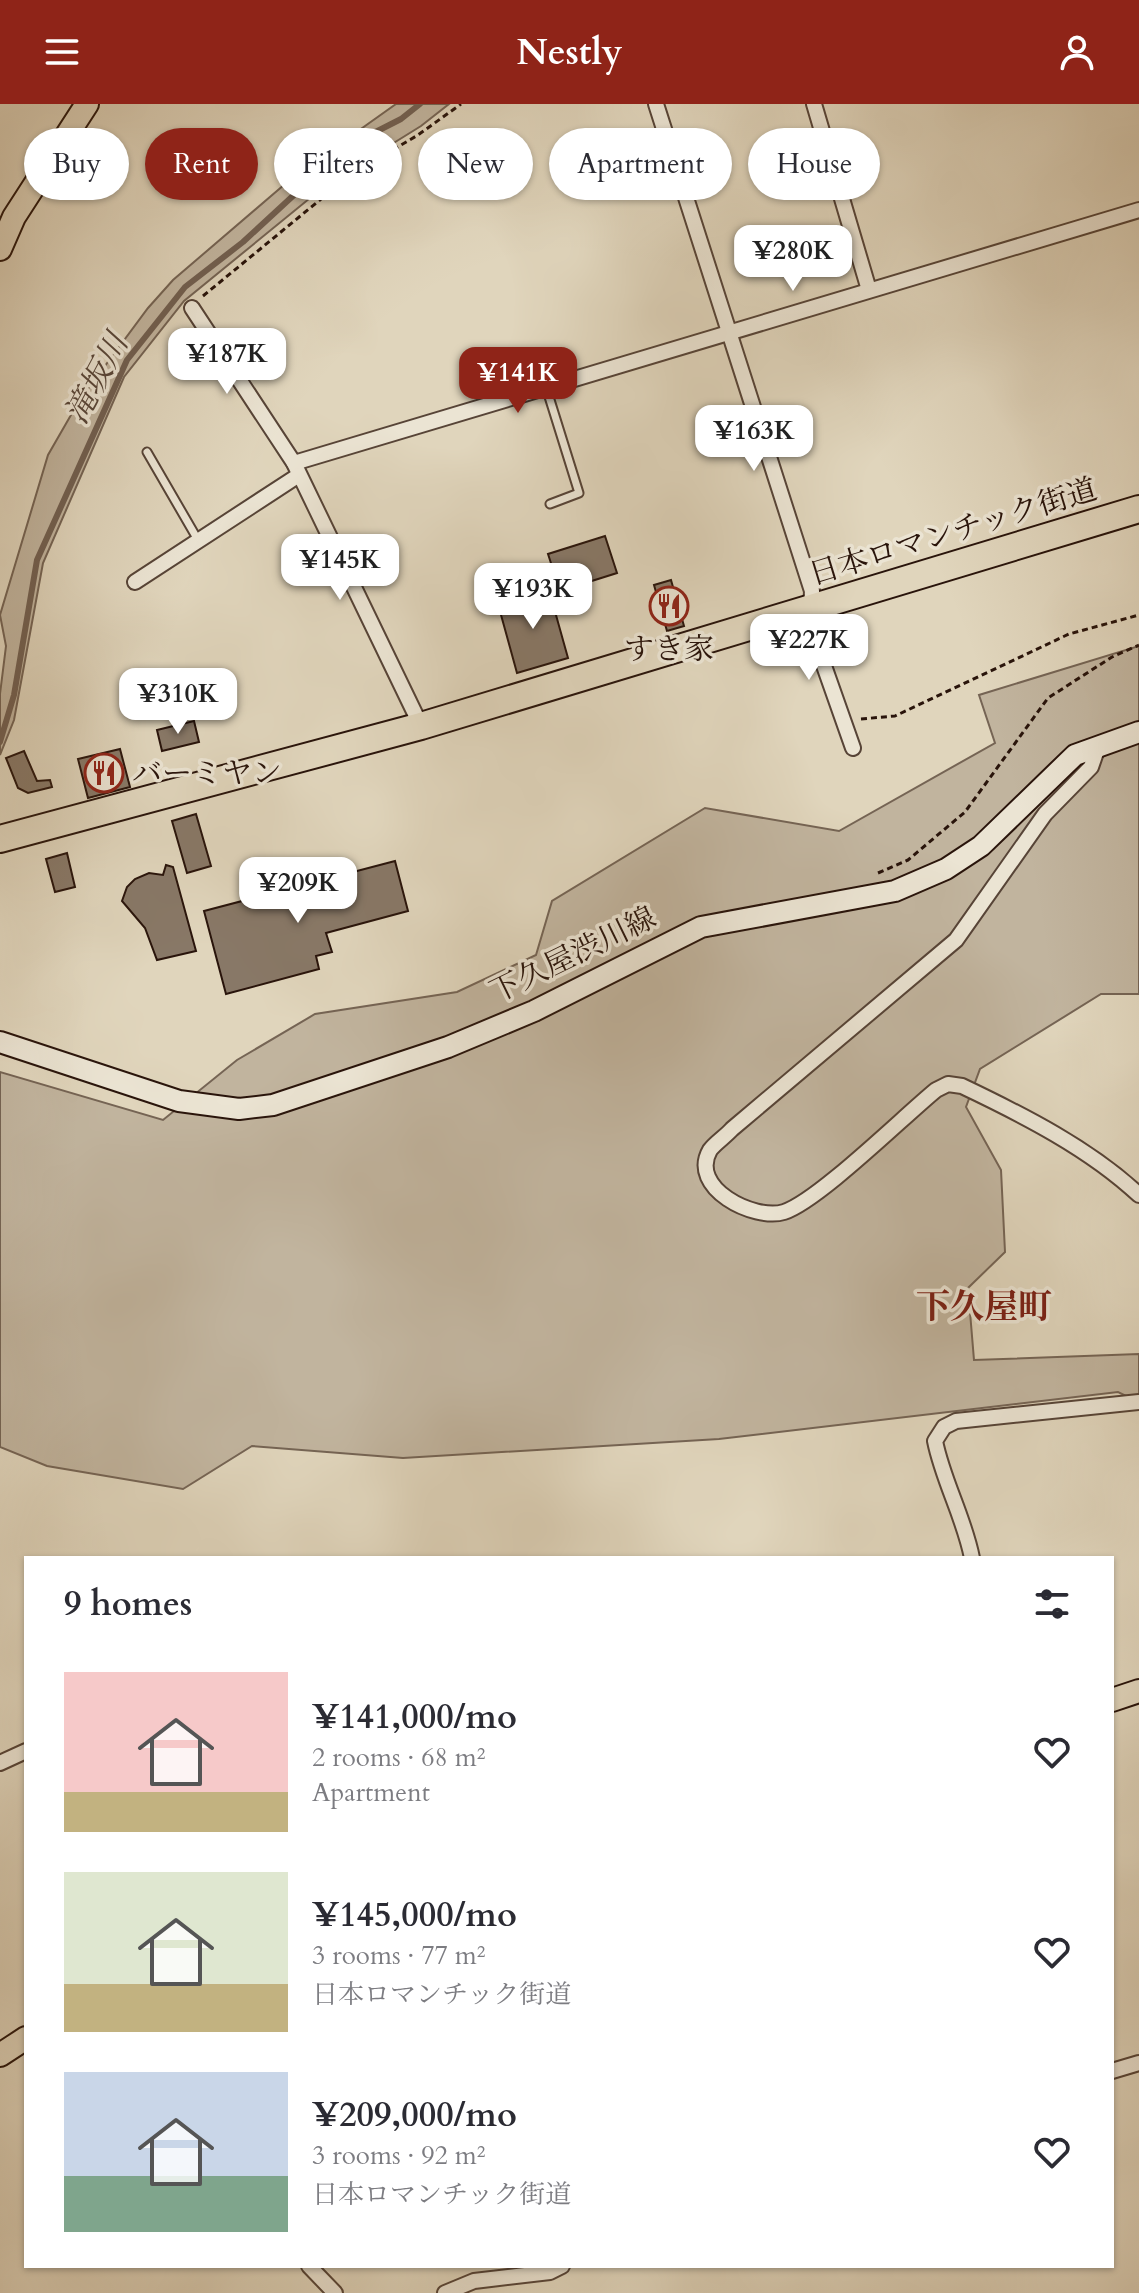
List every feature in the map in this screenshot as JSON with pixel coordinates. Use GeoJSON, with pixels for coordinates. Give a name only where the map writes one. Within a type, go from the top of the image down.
{"type":"FeatureCollection","features":[{"type":"Feature","properties":{"kind":"highway","name":"日本ロマンチック街道"},"geometry":{"type":"LineString","coordinates":[[0,839],[421,726],[1139,509]]}},
{"type":"Feature","properties":{"kind":"main road"},"geometry":{"type":"LineString","coordinates":[[0,249],[22,204],[87,104]]}},
{"type":"Feature","properties":{"kind":"main road","name":"下久屋渋川線"},"geometry":{"type":"LineString","coordinates":[[0,1042],[179,1101],[239,1109],[273,1105],[448,1047],[534,1011],[701,927],[895,891],[946,869],[981,846],[1075,755],[1139,732]]}},
{"type":"Feature","properties":{"kind":"main road"},"geometry":{"type":"LineString","coordinates":[[1114,1699],[1139,1691]]}},
{"type":"Feature","properties":{"kind":"main road"},"geometry":{"type":"LineString","coordinates":[[0,2055],[24,2039]]}},
{"type":"Feature","properties":{"kind":"street"},"geometry":{"type":"LineString","coordinates":[[656,104],[812,591],[810,626],[853,748]]}},
{"type":"Feature","properties":{"kind":"street"},"geometry":{"type":"LineString","coordinates":[[814,104],[869,290]]}},
{"type":"Feature","properties":{"kind":"street"},"geometry":{"type":"LineString","coordinates":[[135,582],[297,469],[546,387],[1139,210]]}},
{"type":"Feature","properties":{"kind":"street"},"geometry":{"type":"LineString","coordinates":[[192,308],[297,469],[421,726]]}},
{"type":"Feature","properties":{"kind":"street"},"geometry":{"type":"LineString","coordinates":[[1099,744],[1091,767],[1045,814],[956,940],[732,1129],[710,1150],[706,1164],[716,1189],[732,1202],[769,1215],[785,1212],[811,1196],[936,1090],[948,1084],[962,1086],[1048,1131],[1123,1180],[1139,1195]]}},
{"type":"Feature","properties":{"kind":"street"},"geometry":{"type":"LineString","coordinates":[[972,1556],[968,1536],[938,1458],[935,1441],[944,1427],[956,1421],[1139,1402]]}},
{"type":"Feature","properties":{"kind":"street"},"geometry":{"type":"LineString","coordinates":[[0,1763],[24,1752]]}},
{"type":"Feature","properties":{"kind":"street"},"geometry":{"type":"LineString","coordinates":[[1114,2070],[1139,2063]]}},
{"type":"Feature","properties":{"kind":"street"},"geometry":{"type":"LineString","coordinates":[[311,2268],[335,2293]]}},
{"type":"Feature","properties":{"kind":"street"},"geometry":{"type":"LineString","coordinates":[[445,2293],[474,2281],[550,2272],[558,2268]]}},
{"type":"Feature","properties":{"kind":"lane"},"geometry":{"type":"LineString","coordinates":[[546,387],[579,493],[550,504]]}},
{"type":"Feature","properties":{"kind":"lane"},"geometry":{"type":"LineString","coordinates":[[147,452],[199,540]]}},
{"type":"Feature","properties":{"kind":"path"},"geometry":{"type":"LineString","coordinates":[[192,308],[349,176],[418,135],[461,104]]}},
{"type":"Feature","properties":{"kind":"path"},"geometry":{"type":"LineString","coordinates":[[841,720],[895,716],[1069,634],[1139,615]]}},
{"type":"Feature","properties":{"kind":"path"},"geometry":{"type":"LineString","coordinates":[[870,876],[908,860],[965,812],[1048,698],[1112,657],[1139,645]]}},
{"type":"Feature","properties":{"kind":"shaded area"},"geometry":{"type":"Polygon","coordinates":[[[396,104],[449,104],[402,138],[402,128],[362,128],[396,104]]]}},
{"type":"Feature","properties":{"kind":"shaded area"},"geometry":{"type":"Polygon","coordinates":[[[274,193],[274,200],[308,200],[184,301],[124,377],[43,563],[14,720],[0,755],[0,694],[6,646],[0,615],[48,455],[79,401],[148,308],[173,280],[274,193]]]}},
{"type":"Feature","properties":{"kind":"shaded area"},"geometry":{"type":"Polygon","coordinates":[[[1139,646],[1139,994],[1101,994],[980,1069],[966,1107],[1001,1170],[1005,1252],[968,1288],[974,1360],[1139,1354],[1139,1402],[1118,1392],[719,1439],[403,1458],[252,1446],[183,1489],[47,1466],[0,1447],[0,1072],[163,1120],[237,1060],[315,1014],[457,992],[536,955],[552,901],[705,808],[839,831],[995,743],[979,695],[1139,646]]]}},
{"type":"Feature","properties":{"kind":"building"},"geometry":{"type":"Polygon","coordinates":[[[605,536],[617,573],[560,591],[548,554],[605,536]]]}},
{"type":"Feature","properties":{"kind":"building","name":"すき家"},"geometry":{"type":"Polygon","coordinates":[[[671,580],[684,626],[667,631],[654,585],[671,580]]]}},
{"type":"Feature","properties":{"kind":"building"},"geometry":{"type":"Polygon","coordinates":[[[549,590],[568,658],[517,673],[498,604],[549,590]]]}},
{"type":"Feature","properties":{"kind":"building"},"geometry":{"type":"Polygon","coordinates":[[[194,721],[199,742],[162,751],[157,730],[194,721]]]}},
{"type":"Feature","properties":{"kind":"building","name":"バーミヤン"},"geometry":{"type":"Polygon","coordinates":[[[120,749],[130,787],[88,798],[78,759],[120,749]]]}},
{"type":"Feature","properties":{"kind":"building"},"geometry":{"type":"Polygon","coordinates":[[[24,751],[37,781],[50,780],[52,787],[28,793],[18,788],[6,758],[24,751]]]}},
{"type":"Feature","properties":{"kind":"building"},"geometry":{"type":"Polygon","coordinates":[[[196,814],[211,866],[187,873],[172,821],[196,814]]]}},
{"type":"Feature","properties":{"kind":"building"},"geometry":{"type":"Polygon","coordinates":[[[67,853],[75,887],[55,892],[46,859],[67,853]]]}},
{"type":"Feature","properties":{"kind":"building"},"geometry":{"type":"Polygon","coordinates":[[[395,861],[408,911],[326,933],[332,952],[316,956],[319,969],[226,994],[204,911],[395,861]]]}},
{"type":"Feature","properties":{"kind":"building"},"geometry":{"type":"Polygon","coordinates":[[[166,865],[173,867],[196,951],[157,960],[145,928],[122,901],[127,887],[135,879],[149,873],[163,875],[166,865]]]}},
{"type":"Feature","properties":{"kind":"waterway","name":"滝坂川"},"geometry":{"type":"LineString","coordinates":[[0,742],[14,695],[37,560],[127,360],[185,287],[243,242],[346,147],[401,119],[420,104]]}},
{"type":"Feature","properties":{"kind":"place","name":"すき家"},"geometry":{"type":"Point","coordinates":[669,606]}},
{"type":"Feature","properties":{"kind":"place","name":"バーミヤン"},"geometry":{"type":"Point","coordinates":[104,773]}},
{"type":"Feature","properties":{"kind":"district","name":"下久屋町"},"geometry":{"type":"Point","coordinates":[984,1307]}}]}
